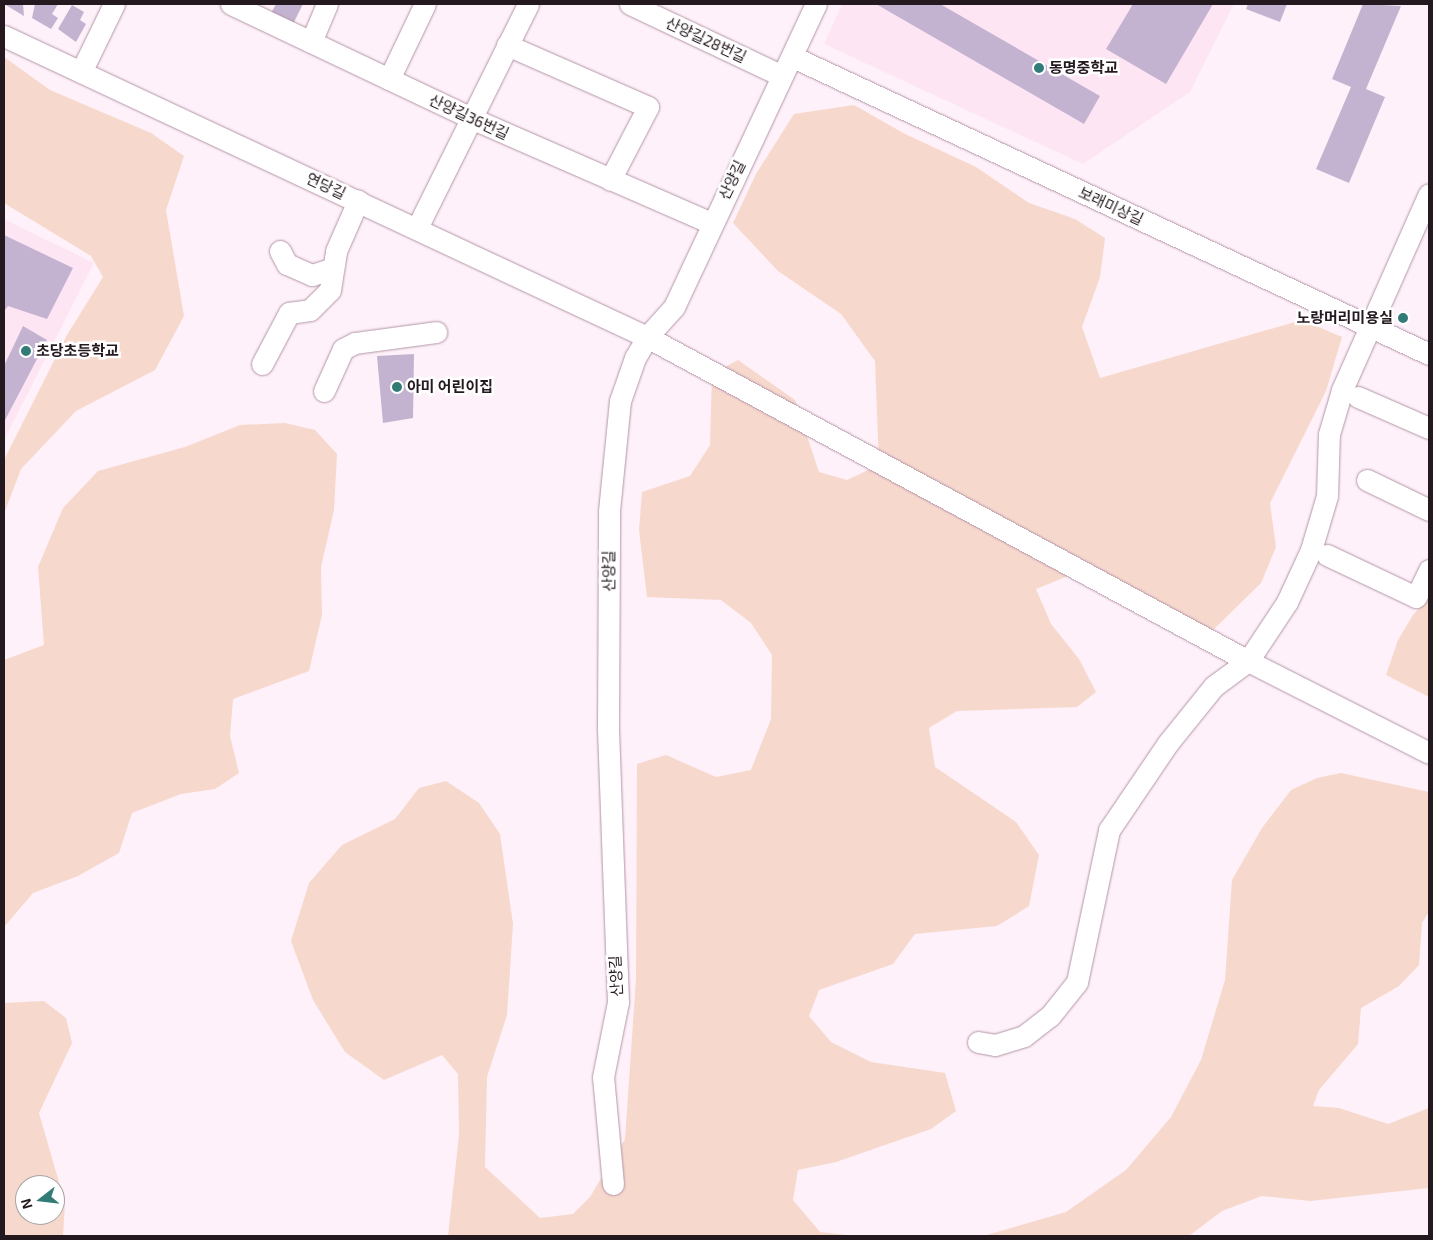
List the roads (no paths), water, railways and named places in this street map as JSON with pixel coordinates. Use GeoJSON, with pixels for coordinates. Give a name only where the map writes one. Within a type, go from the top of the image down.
{"type":"FeatureCollection","features":[{"type":"Feature","properties":{"kind":"street"},"geometry":{"type":"LineString","coordinates":[[81,72],[114,4]]}},
{"type":"Feature","properties":{"kind":"street","name":"산양길36번길"},"geometry":{"type":"LineString","coordinates":[[230,4],[471,118],[711,223]]}},
{"type":"Feature","properties":{"kind":"street"},"geometry":{"type":"LineString","coordinates":[[311,42],[326,4]]}},
{"type":"Feature","properties":{"kind":"street"},"geometry":{"type":"LineString","coordinates":[[389,79],[425,4]]}},
{"type":"Feature","properties":{"kind":"street"},"geometry":{"type":"LineString","coordinates":[[417,228],[528,4]]}},
{"type":"Feature","properties":{"kind":"street","name":"산양길28번길"},"geometry":{"type":"LineString","coordinates":[[630,4],[782,76]]}},
{"type":"Feature","properties":{"kind":"street","name":"산양길"},"geometry":{"type":"LineString","coordinates":[[613,1184],[603,1077],[618,1002],[608,727],[609,512],[620,401],[635,358],[646,337],[674,307],[711,223],[793,57],[816,4]]}},
{"type":"Feature","properties":{"kind":"street","name":"연당길"},"geometry":{"type":"LineString","coordinates":[[4,36],[646,337],[1248,661],[1429,753]]}},
{"type":"Feature","properties":{"kind":"street"},"geometry":{"type":"LineString","coordinates":[[508,45],[648,107],[610,180]]}},
{"type":"Feature","properties":{"kind":"street","name":"보래미상길"},"geometry":{"type":"LineString","coordinates":[[793,57],[1429,354]]}},
{"type":"Feature","properties":{"kind":"street"},"geometry":{"type":"LineString","coordinates":[[978,1042],[995,1045],[1024,1036],[1050,1016],[1078,982],[1108,830],[1168,743],[1214,686],[1248,661],[1287,602],[1311,550],[1327,496],[1329,434],[1342,390],[1368,326],[1429,194]]}},
{"type":"Feature","properties":{"kind":"street"},"geometry":{"type":"LineString","coordinates":[[262,364],[289,313],[310,310],[330,290],[336,251],[358,201]]}},
{"type":"Feature","properties":{"kind":"street"},"geometry":{"type":"LineString","coordinates":[[280,251],[287,264],[312,275],[333,268]]}},
{"type":"Feature","properties":{"kind":"street"},"geometry":{"type":"LineString","coordinates":[[324,391],[343,349],[355,343],[436,332]]}},
{"type":"Feature","properties":{"kind":"street"},"geometry":{"type":"LineString","coordinates":[[1358,397],[1429,428]]}},
{"type":"Feature","properties":{"kind":"street"},"geometry":{"type":"LineString","coordinates":[[1367,480],[1429,510]]}},
{"type":"Feature","properties":{"kind":"street"},"geometry":{"type":"LineString","coordinates":[[1327,555],[1416,597],[1429,570]]}},
{"type":"Feature","properties":{"kind":"place","name":"동명중학교"},"geometry":{"type":"Point","coordinates":[1039,68]}},
{"type":"Feature","properties":{"kind":"place","name":"노랑머리미용실"},"geometry":{"type":"Point","coordinates":[1403,318]}},
{"type":"Feature","properties":{"kind":"place","name":"초당초등학교"},"geometry":{"type":"Point","coordinates":[26,351]}},
{"type":"Feature","properties":{"kind":"place","name":"아미 어린이집"},"geometry":{"type":"Point","coordinates":[397,387]}}]}
